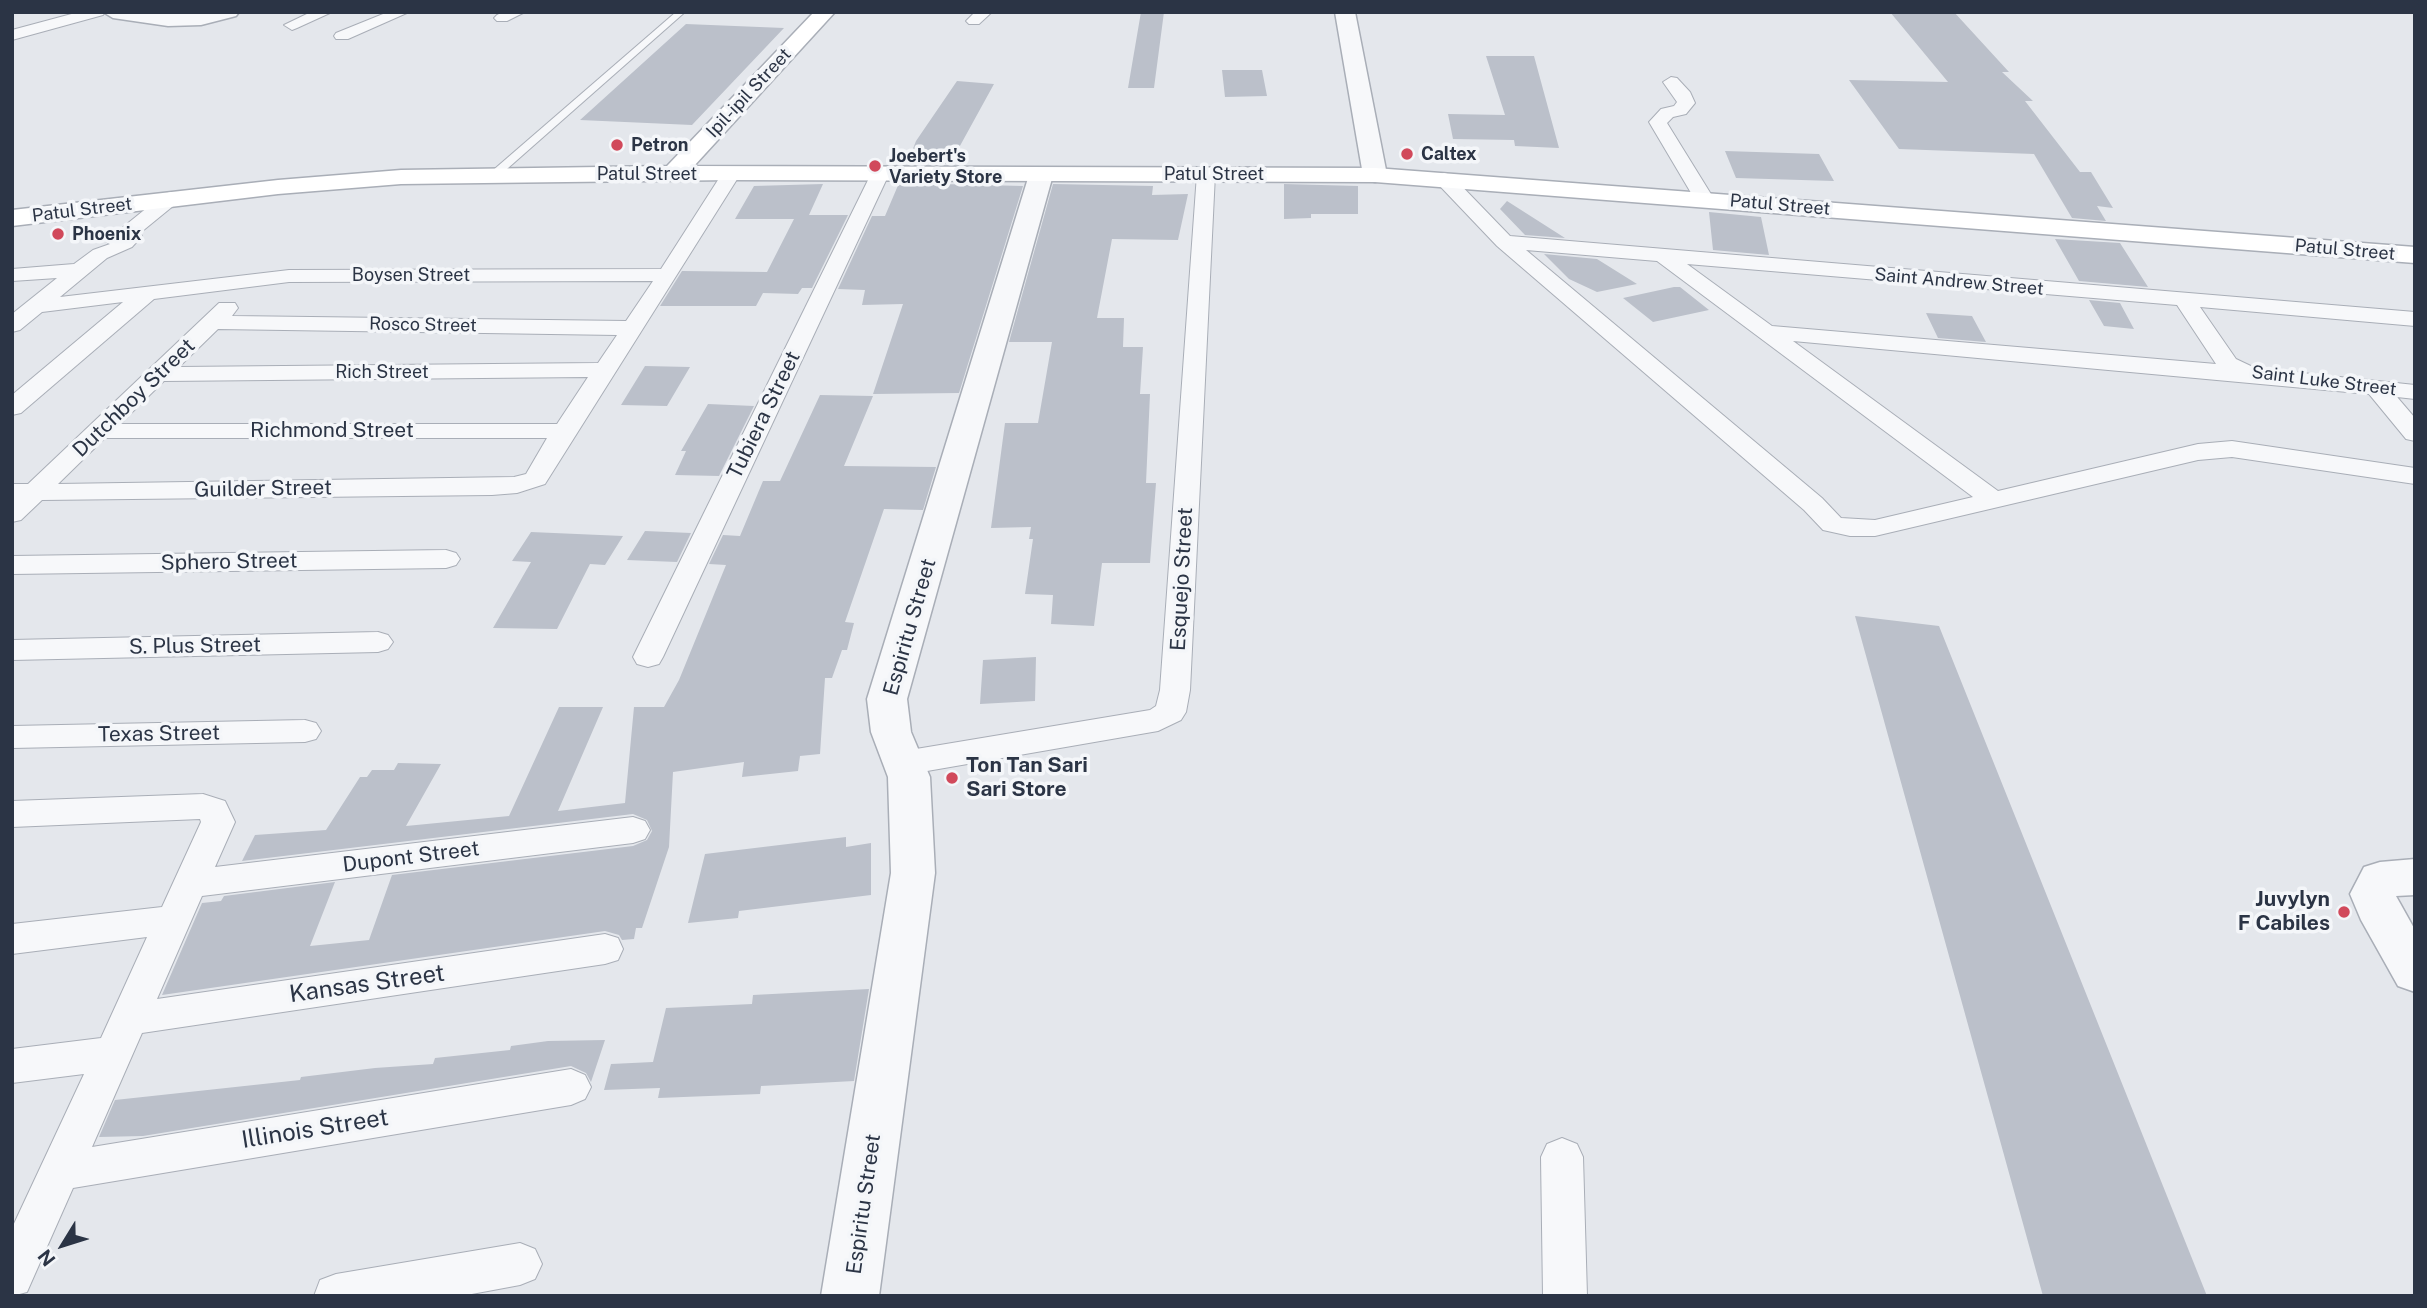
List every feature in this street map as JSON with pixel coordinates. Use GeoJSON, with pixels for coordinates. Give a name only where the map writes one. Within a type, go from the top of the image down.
{"type":"FeatureCollection","features":[{"type":"Feature","properties":{"kind":"main road","name":"Ipil-ipil Street"},"geometry":{"type":"LineString","coordinates":[[673,174],[825,12]]}},
{"type":"Feature","properties":{"kind":"main road","name":"Patul Street"},"geometry":{"type":"LineString","coordinates":[[12,218],[171,198],[401,177],[495,174],[1375,175],[2415,255]]}},
{"type":"Feature","properties":{"kind":"street"},"geometry":{"type":"LineString","coordinates":[[12,36],[98,12]]}},
{"type":"Feature","properties":{"kind":"street"},"geometry":{"type":"LineString","coordinates":[[113,12],[168,20],[201,19],[229,12]]}},
{"type":"Feature","properties":{"kind":"street"},"geometry":{"type":"LineString","coordinates":[[292,24],[325,12]]}},
{"type":"Feature","properties":{"kind":"street"},"geometry":{"type":"LineString","coordinates":[[342,36],[402,12]]}},
{"type":"Feature","properties":{"kind":"street"},"geometry":{"type":"LineString","coordinates":[[1345,12],[1375,175]]}},
{"type":"Feature","properties":{"kind":"street"},"geometry":{"type":"LineString","coordinates":[[1671,82],[1684,96],[1686,103],[1680,110],[1667,113],[1658,122],[1704,199]]}},
{"type":"Feature","properties":{"kind":"street"},"geometry":{"type":"LineString","coordinates":[[564,431],[732,173]]}},
{"type":"Feature","properties":{"kind":"street","name":"Tubiera Street"},"geometry":{"type":"LineString","coordinates":[[648,657],[880,174]]}},
{"type":"Feature","properties":{"kind":"street","name":"Esquejo Street"},"geometry":{"type":"LineString","coordinates":[[904,763],[1158,720],[1170,712],[1175,690],[1206,174]]}},
{"type":"Feature","properties":{"kind":"street","name":"Espiritu Street"},"geometry":{"type":"LineString","coordinates":[[850,1296],[913,873],[909,777],[891,732],[887,699],[1041,175]]}},
{"type":"Feature","properties":{"kind":"street"},"geometry":{"type":"LineString","coordinates":[[1444,179],[1503,242],[1813,504],[1832,524],[1850,528],[1875,528],[2198,452],[2232,449],[2415,476]]}},
{"type":"Feature","properties":{"kind":"street"},"geometry":{"type":"LineString","coordinates":[[20,317],[100,254],[118,248],[132,236],[129,232],[171,198]]}},
{"type":"Feature","properties":{"kind":"street","name":"Saint Andrew Street"},"geometry":{"type":"LineString","coordinates":[[1503,242],[2415,319]]}},
{"type":"Feature","properties":{"kind":"street"},"geometry":{"type":"LineString","coordinates":[[1663,256],[1992,499]]}},
{"type":"Feature","properties":{"kind":"street"},"geometry":{"type":"LineString","coordinates":[[12,275],[82,270]]}},
{"type":"Feature","properties":{"kind":"street","name":"Boysen Street"},"geometry":{"type":"LineString","coordinates":[[20,317],[146,294],[253,280],[324,275],[668,275]]}},
{"type":"Feature","properties":{"kind":"street","name":"Dutchboy Street"},"geometry":{"type":"LineString","coordinates":[[12,514],[24,492],[99,431],[253,280]]}},
{"type":"Feature","properties":{"kind":"street"},"geometry":{"type":"LineString","coordinates":[[12,408],[146,294]]}},
{"type":"Feature","properties":{"kind":"street","name":"Saint Luke Street"},"geometry":{"type":"LineString","coordinates":[[2185,301],[2228,364],[2249,374],[2415,392]]}},
{"type":"Feature","properties":{"kind":"street","name":"Rosco Street"},"geometry":{"type":"LineString","coordinates":[[213,322],[632,328]]}},
{"type":"Feature","properties":{"kind":"street"},"geometry":{"type":"LineString","coordinates":[[1766,332],[2249,374]]}},
{"type":"Feature","properties":{"kind":"street","name":"Rich Street"},"geometry":{"type":"LineString","coordinates":[[159,374],[605,370]]}},
{"type":"Feature","properties":{"kind":"street"},"geometry":{"type":"LineString","coordinates":[[2378,389],[2415,434]]}},
{"type":"Feature","properties":{"kind":"street","name":"Richmond Street"},"geometry":{"type":"LineString","coordinates":[[99,431],[564,431]]}},
{"type":"Feature","properties":{"kind":"street","name":"Guilder Street"},"geometry":{"type":"LineString","coordinates":[[24,492],[517,485],[536,479],[564,431]]}},
{"type":"Feature","properties":{"kind":"street","name":"Sphero Street"},"geometry":{"type":"LineString","coordinates":[[12,565],[446,559]]}},
{"type":"Feature","properties":{"kind":"street","name":"S. Plus Street"},"geometry":{"type":"LineString","coordinates":[[12,650],[378,642]]}},
{"type":"Feature","properties":{"kind":"street","name":"Texas Street"},"geometry":{"type":"LineString","coordinates":[[12,737],[305,731]]}},
{"type":"Feature","properties":{"kind":"street"},"geometry":{"type":"LineString","coordinates":[[12,814],[203,806],[213,810],[218,822],[60,1171],[27,1215],[12,1277]]}},
{"type":"Feature","properties":{"kind":"street","name":"Dupont Street"},"geometry":{"type":"LineString","coordinates":[[190,884],[633,830]]}},
{"type":"Feature","properties":{"kind":"street"},"geometry":{"type":"LineString","coordinates":[[2408,877],[2380,880],[2374,894],[2377,907],[2415,972]]}},
{"type":"Feature","properties":{"kind":"street"},"geometry":{"type":"LineString","coordinates":[[12,939],[173,920]]}},
{"type":"Feature","properties":{"kind":"street","name":"Kansas Street"},"geometry":{"type":"LineString","coordinates":[[12,1066],[121,1036],[605,949]]}},
{"type":"Feature","properties":{"kind":"street","name":"Illinois Street"},"geometry":{"type":"LineString","coordinates":[[60,1171],[571,1087]]}},
{"type":"Feature","properties":{"kind":"street"},"geometry":{"type":"LineString","coordinates":[[1562,1157],[1565,1296]]}},
{"type":"Feature","properties":{"kind":"street"},"geometry":{"type":"LineString","coordinates":[[336,1296],[520,1264]]}},
{"type":"Feature","properties":{"kind":"lane"},"geometry":{"type":"LineString","coordinates":[[495,174],[681,12]]}},
{"type":"Feature","properties":{"kind":"building"},"geometry":{"type":"Polygon","coordinates":[[[1141,12],[1164,12],[1154,88],[1128,88],[1141,12]]]}},
{"type":"Feature","properties":{"kind":"building"},"geometry":{"type":"Polygon","coordinates":[[[1890,12],[1954,12],[2009,72],[2002,72],[2033,101],[2025,101],[2080,172],[2091,172],[2113,208],[2097,206],[2106,221],[2072,218],[2034,154],[1899,149],[1849,80],[1948,82],[1890,12]]]}},
{"type":"Feature","properties":{"kind":"building"},"geometry":{"type":"Polygon","coordinates":[[[686,24],[784,28],[692,125],[580,120],[686,24]]]}},
{"type":"Feature","properties":{"kind":"building"},"geometry":{"type":"Polygon","coordinates":[[[1486,56],[1534,56],[1559,148],[1515,146],[1514,140],[1453,139],[1448,114],[1505,115],[1486,56]]]}},
{"type":"Feature","properties":{"kind":"building"},"geometry":{"type":"Polygon","coordinates":[[[1222,70],[1262,70],[1267,96],[1225,97],[1222,70]]]}},
{"type":"Feature","properties":{"kind":"building"},"geometry":{"type":"Polygon","coordinates":[[[957,81],[994,84],[950,164],[907,164],[916,141],[957,81]]]}},
{"type":"Feature","properties":{"kind":"building"},"geometry":{"type":"Polygon","coordinates":[[[1725,151],[1819,154],[1834,181],[1736,178],[1725,151]]]}},
{"type":"Feature","properties":{"kind":"building"},"geometry":{"type":"Polygon","coordinates":[[[899,183],[1023,186],[959,393],[873,394],[903,304],[862,305],[865,290],[838,289],[872,216],[885,216],[899,183]]]}},
{"type":"Feature","properties":{"kind":"building"},"geometry":{"type":"Polygon","coordinates":[[[823,184],[809,215],[848,215],[812,288],[802,288],[798,294],[763,293],[756,306],[660,306],[682,271],[767,272],[794,219],[735,219],[754,186],[823,184]]]}},
{"type":"Feature","properties":{"kind":"building"},"geometry":{"type":"Polygon","coordinates":[[[1053,184],[1153,186],[1152,195],[1188,194],[1178,240],[1112,239],[1097,318],[1124,318],[1123,347],[1143,347],[1140,394],[1150,394],[1146,483],[1156,483],[1150,563],[1102,563],[1094,626],[1051,624],[1053,595],[1025,594],[1033,539],[1029,539],[1031,527],[991,528],[1005,423],[1038,423],[1052,342],[1009,342],[1053,184]]]}},
{"type":"Feature","properties":{"kind":"building"},"geometry":{"type":"Polygon","coordinates":[[[1284,184],[1358,186],[1358,214],[1311,214],[1311,218],[1284,219],[1284,184]]]}},
{"type":"Feature","properties":{"kind":"building"},"geometry":{"type":"Polygon","coordinates":[[[1507,201],[1565,238],[1525,235],[1500,209],[1507,201]]]}},
{"type":"Feature","properties":{"kind":"building"},"geometry":{"type":"Polygon","coordinates":[[[1709,212],[1761,217],[1769,255],[1713,250],[1709,212]]]}},
{"type":"Feature","properties":{"kind":"building"},"geometry":{"type":"Polygon","coordinates":[[[2055,239],[2120,243],[2148,287],[2079,281],[2055,239]]]}},
{"type":"Feature","properties":{"kind":"building"},"geometry":{"type":"Polygon","coordinates":[[[1544,254],[1597,259],[1637,284],[1597,292],[1569,279],[1544,254]]]}},
{"type":"Feature","properties":{"kind":"building"},"geometry":{"type":"Polygon","coordinates":[[[1680,287],[1709,310],[1653,322],[1623,298],[1680,287]]]}},
{"type":"Feature","properties":{"kind":"building"},"geometry":{"type":"Polygon","coordinates":[[[2089,300],[2120,303],[2134,329],[2104,326],[2089,300]]]}},
{"type":"Feature","properties":{"kind":"building"},"geometry":{"type":"Polygon","coordinates":[[[1926,313],[1972,316],[1986,342],[1938,338],[1926,313]]]}},
{"type":"Feature","properties":{"kind":"building"},"geometry":{"type":"Polygon","coordinates":[[[645,366],[690,367],[667,406],[621,405],[645,366]]]}},
{"type":"Feature","properties":{"kind":"building"},"geometry":{"type":"Polygon","coordinates":[[[820,395],[873,396],[844,466],[936,467],[923,510],[884,509],[845,622],[854,623],[847,650],[842,650],[832,678],[825,678],[820,754],[800,756],[798,771],[742,777],[744,762],[673,772],[669,847],[642,928],[636,928],[634,939],[622,940],[619,935],[605,931],[162,995],[202,903],[221,901],[224,896],[335,882],[310,946],[369,940],[392,875],[633,846],[647,840],[652,831],[647,820],[633,814],[242,861],[255,835],[326,830],[360,777],[367,777],[372,770],[394,770],[398,763],[441,764],[406,826],[509,816],[559,707],[603,707],[558,811],[625,803],[634,707],[664,707],[679,680],[726,565],[709,564],[723,535],[740,536],[763,481],[780,481],[820,395]]]}},
{"type":"Feature","properties":{"kind":"building"},"geometry":{"type":"Polygon","coordinates":[[[708,404],[754,406],[719,476],[675,475],[686,451],[681,451],[708,404]]]}},
{"type":"Feature","properties":{"kind":"building"},"geometry":{"type":"Polygon","coordinates":[[[645,531],[691,533],[677,562],[627,560],[645,531]]]}},
{"type":"Feature","properties":{"kind":"building"},"geometry":{"type":"Polygon","coordinates":[[[531,532],[623,536],[605,565],[590,564],[557,629],[493,628],[531,562],[512,561],[531,532]]]}},
{"type":"Feature","properties":{"kind":"building"},"geometry":{"type":"Polygon","coordinates":[[[1855,616],[1939,626],[2207,1296],[2043,1296],[1855,616]]]}},
{"type":"Feature","properties":{"kind":"building"},"geometry":{"type":"Polygon","coordinates":[[[1036,657],[1035,701],[980,704],[983,660],[1036,657]]]}},
{"type":"Feature","properties":{"kind":"building"},"geometry":{"type":"Polygon","coordinates":[[[846,837],[846,847],[871,843],[871,895],[739,911],[738,918],[688,923],[705,854],[846,837]]]}},
{"type":"Feature","properties":{"kind":"building"},"geometry":{"type":"Polygon","coordinates":[[[869,989],[854,1081],[761,1086],[760,1094],[658,1098],[660,1088],[604,1090],[611,1064],[653,1062],[666,1008],[752,1004],[753,995],[869,989]]]}},
{"type":"Feature","properties":{"kind":"building"},"geometry":{"type":"Polygon","coordinates":[[[605,1040],[591,1082],[586,1073],[571,1066],[143,1136],[99,1137],[115,1100],[300,1080],[301,1077],[375,1068],[433,1064],[435,1058],[510,1050],[511,1046],[548,1041],[605,1040]]]}},
{"type":"Feature","properties":{"kind":"place","name":"Petron"},"geometry":{"type":"Point","coordinates":[617,145]}},
{"type":"Feature","properties":{"kind":"place","name":"Caltex"},"geometry":{"type":"Point","coordinates":[1407,154]}},
{"type":"Feature","properties":{"kind":"place","name":"Joebert's Variety Store"},"geometry":{"type":"Point","coordinates":[875,166]}},
{"type":"Feature","properties":{"kind":"place","name":"Phoenix"},"geometry":{"type":"Point","coordinates":[58,234]}},
{"type":"Feature","properties":{"kind":"place","name":"Ton Tan Sari Sari Store"},"geometry":{"type":"Point","coordinates":[952,778]}},
{"type":"Feature","properties":{"kind":"place","name":"Juvylyn F Cabiles"},"geometry":{"type":"Point","coordinates":[2344,912]}}]}
